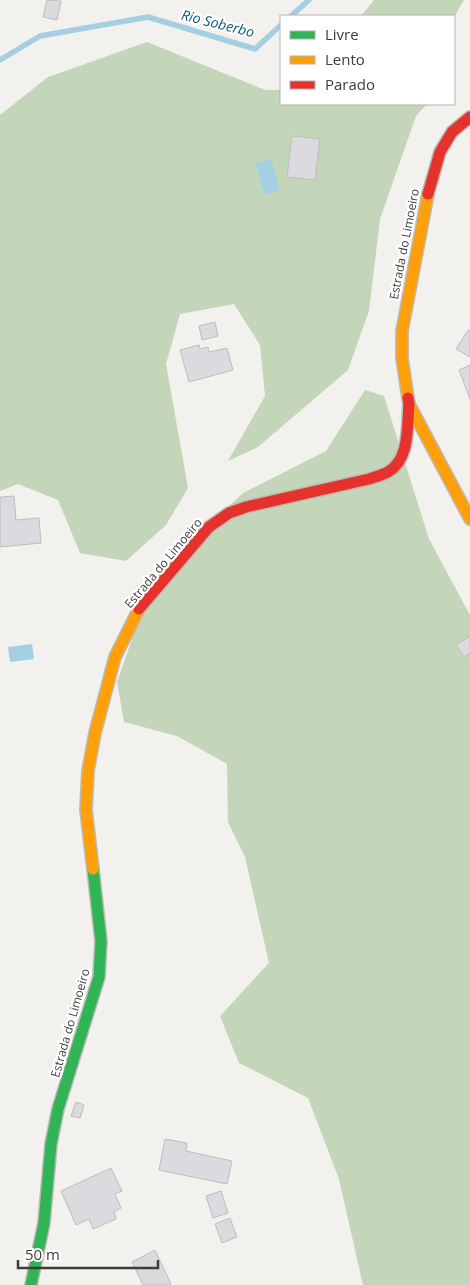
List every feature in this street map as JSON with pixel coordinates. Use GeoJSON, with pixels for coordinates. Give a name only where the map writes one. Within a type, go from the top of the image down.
{"type":"FeatureCollection","features":[{"type":"Feature","properties":{"kind":"street","name":"Estrada do Limoeiro"},"geometry":{"type":"LineString","coordinates":[[31,1285],[44,1224],[50,1144],[58,1109],[99,977],[101,941],[86,810],[88,771],[95,733],[115,657],[138,610],[210,527],[229,513],[246,507],[369,479],[388,472],[402,458],[405,448],[409,404],[402,358],[402,331],[427,196],[440,152],[452,132],[470,117]]}},
{"type":"Feature","properties":{"kind":"street"},"geometry":{"type":"LineString","coordinates":[[409,404],[470,519]]}},
{"type":"Feature","properties":{"kind":"green space"},"geometry":{"type":"Polygon","coordinates":[[[374,0],[464,0],[455,15],[362,15],[374,0]]]}},
{"type":"Feature","properties":{"kind":"green space"},"geometry":{"type":"Polygon","coordinates":[[[147,42],[265,90],[280,90],[280,105],[426,105],[416,116],[380,219],[369,311],[348,370],[258,447],[228,461],[265,396],[260,345],[234,304],[180,314],[166,364],[188,488],[166,525],[126,561],[80,553],[58,500],[18,484],[0,491],[0,115],[48,77],[147,42]]]}},
{"type":"Feature","properties":{"kind":"green space"},"geometry":{"type":"Polygon","coordinates":[[[365,390],[384,396],[429,539],[470,615],[470,1285],[363,1285],[339,1179],[308,1098],[239,1063],[220,1016],[269,963],[245,857],[228,822],[227,764],[177,736],[124,722],[117,682],[139,619],[210,524],[243,493],[326,451],[365,390]]]}},
{"type":"Feature","properties":{"kind":"water"},"geometry":{"type":"Polygon","coordinates":[[[271,159],[280,190],[265,195],[255,163],[271,159]]]}},
{"type":"Feature","properties":{"kind":"water"},"geometry":{"type":"Polygon","coordinates":[[[32,644],[34,659],[10,662],[8,647],[32,644]]]}},
{"type":"Feature","properties":{"kind":"building"},"geometry":{"type":"Polygon","coordinates":[[[47,0],[61,1],[57,20],[43,17],[47,0]]]}},
{"type":"Feature","properties":{"kind":"building"},"geometry":{"type":"Polygon","coordinates":[[[292,136],[320,139],[315,180],[287,177],[292,136]]]}},
{"type":"Feature","properties":{"kind":"building"},"geometry":{"type":"Polygon","coordinates":[[[215,322],[218,336],[202,340],[199,326],[215,322]]]}},
{"type":"Feature","properties":{"kind":"building"},"geometry":{"type":"Polygon","coordinates":[[[468,330],[470,331],[470,357],[456,349],[468,330]]]}},
{"type":"Feature","properties":{"kind":"building"},"geometry":{"type":"Polygon","coordinates":[[[199,345],[200,349],[208,347],[209,352],[227,348],[233,370],[189,382],[180,350],[199,345]]]}},
{"type":"Feature","properties":{"kind":"building"},"geometry":{"type":"Polygon","coordinates":[[[470,365],[470,399],[459,370],[470,365]]]}},
{"type":"Feature","properties":{"kind":"building"},"geometry":{"type":"Polygon","coordinates":[[[14,496],[16,520],[39,518],[41,543],[0,547],[0,497],[14,496]]]}},
{"type":"Feature","properties":{"kind":"building"},"geometry":{"type":"Polygon","coordinates":[[[470,636],[470,653],[464,657],[456,645],[470,636]]]}},
{"type":"Feature","properties":{"kind":"building"},"geometry":{"type":"Polygon","coordinates":[[[76,1102],[84,1105],[80,1118],[71,1116],[76,1102]]]}},
{"type":"Feature","properties":{"kind":"building"},"geometry":{"type":"Polygon","coordinates":[[[165,1139],[187,1143],[186,1151],[232,1161],[227,1184],[159,1170],[165,1139]]]}},
{"type":"Feature","properties":{"kind":"building"},"geometry":{"type":"Polygon","coordinates":[[[111,1168],[122,1191],[115,1194],[121,1208],[114,1212],[116,1219],[93,1229],[89,1219],[76,1225],[61,1191],[111,1168]]]}},
{"type":"Feature","properties":{"kind":"building"},"geometry":{"type":"Polygon","coordinates":[[[221,1191],[228,1213],[213,1218],[206,1196],[221,1191]]]}},
{"type":"Feature","properties":{"kind":"building"},"geometry":{"type":"Polygon","coordinates":[[[230,1218],[237,1237],[222,1243],[215,1224],[230,1218]]]}},
{"type":"Feature","properties":{"kind":"building"},"geometry":{"type":"Polygon","coordinates":[[[155,1250],[171,1284],[169,1285],[143,1285],[132,1262],[155,1250]]]}},
{"type":"Feature","properties":{"kind":"waterway","name":"Rio Soberbo"},"geometry":{"type":"LineString","coordinates":[[292,15],[309,0]]}},
{"type":"Feature","properties":{"kind":"waterway","name":"Rio Soberbo"},"geometry":{"type":"LineString","coordinates":[[0,60],[40,36],[148,17],[255,49],[280,26]]}},
{"type":"Feature","properties":{"kind":"traffic: fast"},"geometry":{"type":"LineString","coordinates":[[31,1285],[44,1223],[51,1144],[58,1109],[99,977],[101,941],[93,869]]}},
{"type":"Feature","properties":{"kind":"traffic: slow"},"geometry":{"type":"LineString","coordinates":[[408,398],[402,358],[402,331],[428,194]]}},
{"type":"Feature","properties":{"kind":"traffic: slow"},"geometry":{"type":"LineString","coordinates":[[409,404],[470,519]]}},
{"type":"Feature","properties":{"kind":"traffic: slow"},"geometry":{"type":"LineString","coordinates":[[93,869],[86,810],[88,771],[95,733],[115,657],[139,609]]}},
{"type":"Feature","properties":{"kind":"traffic: jam"},"geometry":{"type":"LineString","coordinates":[[428,194],[440,152],[452,132],[470,117]]}},
{"type":"Feature","properties":{"kind":"traffic: jam"},"geometry":{"type":"LineString","coordinates":[[139,609],[209,527],[229,513],[246,507],[369,479],[388,472],[395,466],[404,451],[407,432],[408,398]]}}]}
